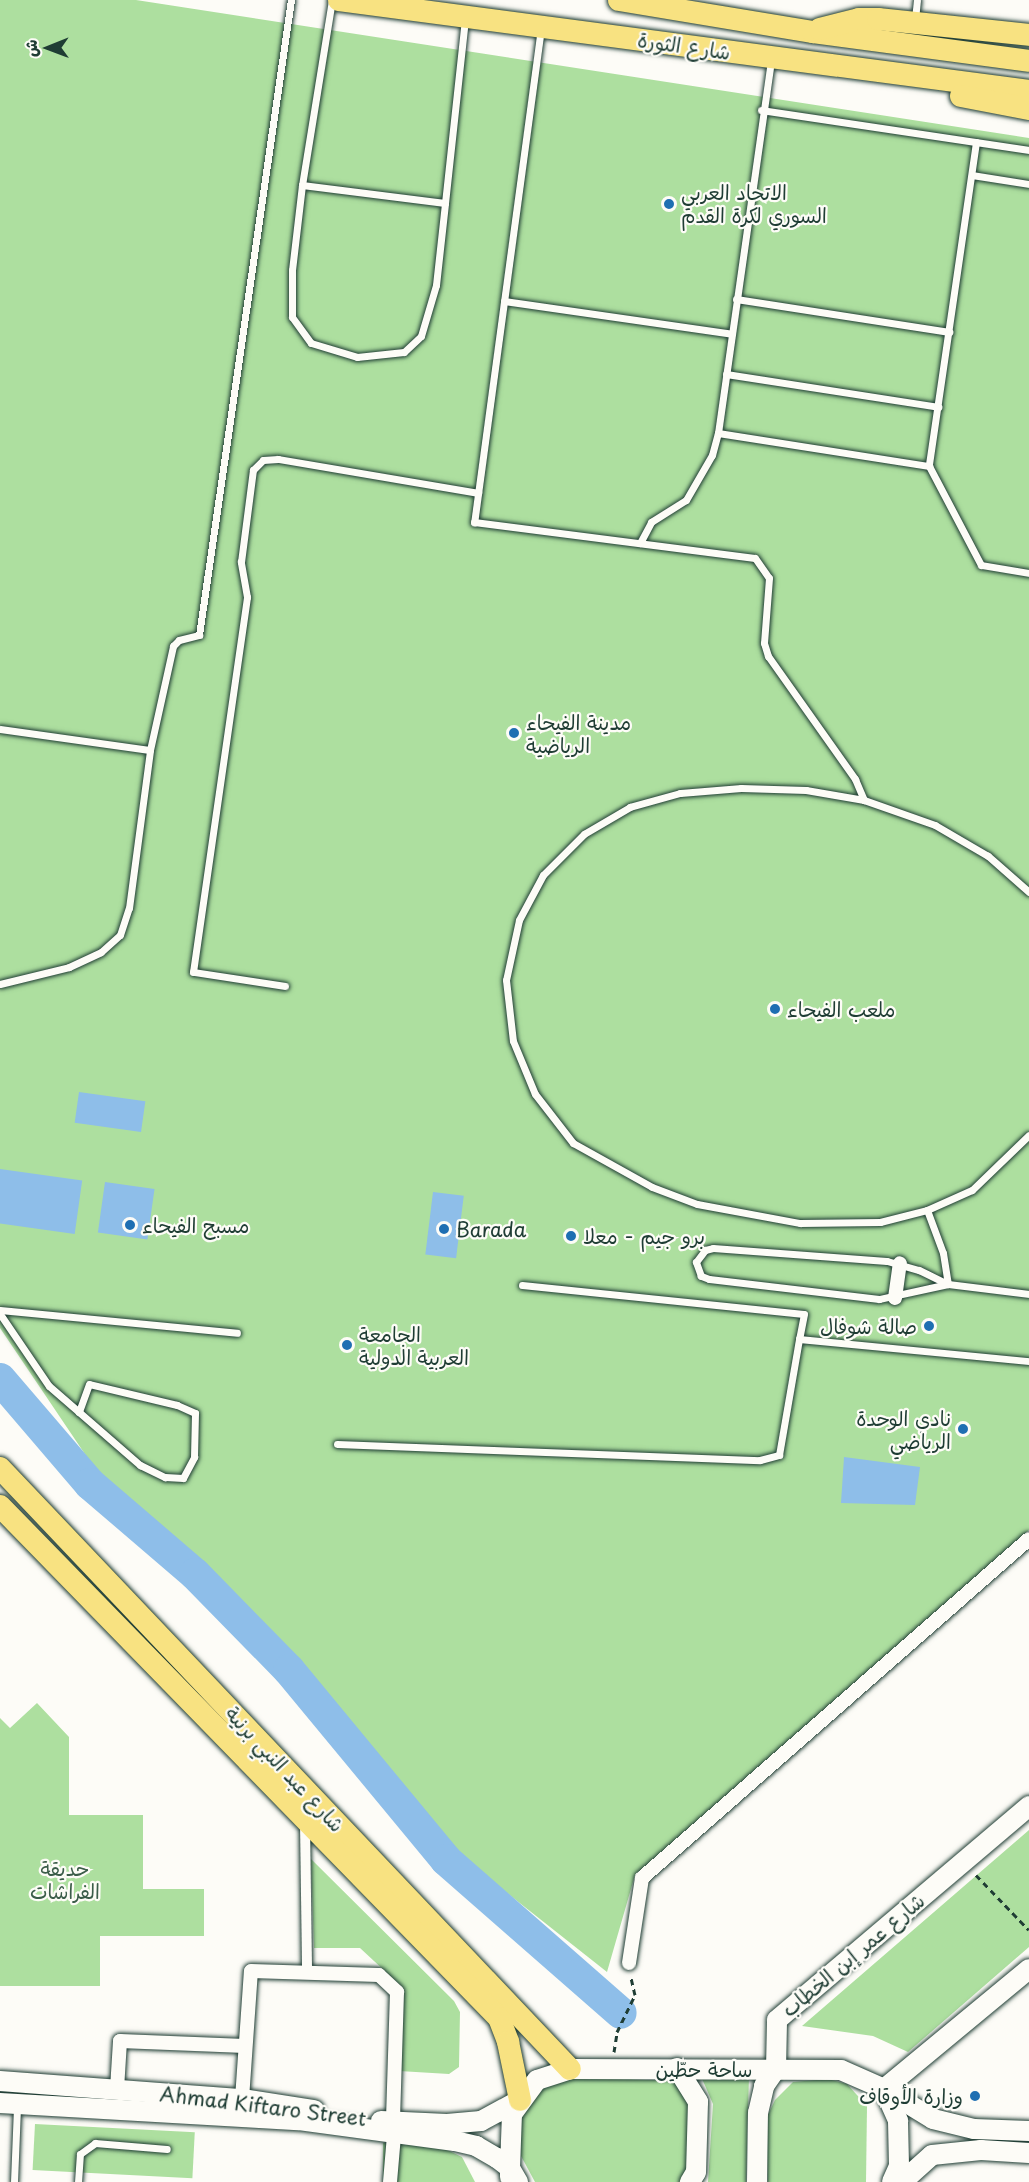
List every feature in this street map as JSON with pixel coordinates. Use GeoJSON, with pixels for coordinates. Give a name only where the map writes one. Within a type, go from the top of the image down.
{"type":"FeatureCollection","features":[{"type":"Feature","properties":{"kind":"main road","name":"شارع الثورة"},"geometry":{"type":"LineString","coordinates":[[339,0],[1029,91]]}},
{"type":"Feature","properties":{"kind":"main road","name":"شارع الثورة"},"geometry":{"type":"LineString","coordinates":[[619,0],[718,11],[813,32],[1029,61]]}},
{"type":"Feature","properties":{"kind":"main road"},"geometry":{"type":"LineString","coordinates":[[813,32],[859,19],[916,11],[1029,35]]}},
{"type":"Feature","properties":{"kind":"main road"},"geometry":{"type":"LineString","coordinates":[[782,59],[924,91],[1029,110]]}},
{"type":"Feature","properties":{"kind":"main road","name":"شارع عبد النبي برنية"},"geometry":{"type":"LineString","coordinates":[[0,1468],[570,2069]]}},
{"type":"Feature","properties":{"kind":"main road","name":"شارع عبد النبي برنية"},"geometry":{"type":"LineString","coordinates":[[0,1506],[499,2018],[508,2042],[520,2100]]}},
{"type":"Feature","properties":{"kind":"main road","name":"شارع عمر إبن الخطاب"},"geometry":{"type":"LineString","coordinates":[[757,2182],[758,2113],[764,2086],[776,2069],[777,2020],[1029,1806]]}},
{"type":"Feature","properties":{"kind":"main road"},"geometry":{"type":"LineString","coordinates":[[892,2182],[899,2166],[898,2121],[884,2089],[1029,1969]]}},
{"type":"Feature","properties":{"kind":"main road"},"geometry":{"type":"LineString","coordinates":[[677,2068],[698,2102],[696,2172],[690,2182]]}},
{"type":"Feature","properties":{"kind":"main road","name":"ساحة حطّين"},"geometry":{"type":"LineString","coordinates":[[513,2177],[512,2114],[520,2100],[537,2080],[570,2069],[841,2070],[884,2089],[933,2119],[974,2129],[1029,2131]]}},
{"type":"Feature","properties":{"kind":"main road","name":"Ahmad Kiftaro Street"},"geometry":{"type":"LineString","coordinates":[[0,2081],[242,2099],[476,2146],[513,2177]]}},
{"type":"Feature","properties":{"kind":"main road","name":"Ahmad Kiftaro Street"},"geometry":{"type":"LineString","coordinates":[[8,2103],[298,2120],[393,2129],[481,2121],[520,2100]]}},
{"type":"Feature","properties":{"kind":"main road"},"geometry":{"type":"LineString","coordinates":[[902,2182],[932,2154],[981,2150],[1029,2152]]}},
{"type":"Feature","properties":{"kind":"street"},"geometry":{"type":"LineString","coordinates":[[895,1298],[900,1263]]}},
{"type":"Feature","properties":{"kind":"street"},"geometry":{"type":"LineString","coordinates":[[628,1962],[642,1878],[1029,1539]]}},
{"type":"Feature","properties":{"kind":"street"},"geometry":{"type":"LineString","coordinates":[[304,1819],[307,1973]]}},
{"type":"Feature","properties":{"kind":"street"},"geometry":{"type":"LineString","coordinates":[[242,2099],[251,1971],[379,1975],[397,1992],[390,2182]]}},
{"type":"Feature","properties":{"kind":"street"},"geometry":{"type":"LineString","coordinates":[[117,2089],[120,2041],[245,2046]]}},
{"type":"Feature","properties":{"kind":"lane"},"geometry":{"type":"LineString","coordinates":[[0,984],[69,967],[101,952],[120,935],[129,908],[150,750],[173,646],[179,640],[199,635],[291,0]]}},
{"type":"Feature","properties":{"kind":"lane"},"geometry":{"type":"LineString","coordinates":[[332,0],[302,185],[292,270],[292,317],[311,343],[357,357],[404,352],[421,336],[436,285],[466,16]]}},
{"type":"Feature","properties":{"kind":"lane"},"geometry":{"type":"LineString","coordinates":[[541,26],[474,522],[755,558],[764,567],[770,593],[764,643],[768,656],[855,779],[864,800]]}},
{"type":"Feature","properties":{"kind":"lane"},"geometry":{"type":"LineString","coordinates":[[640,543],[651,522],[686,500],[712,455],[718,434],[762,110],[782,59]]}},
{"type":"Feature","properties":{"kind":"lane"},"geometry":{"type":"LineString","coordinates":[[762,110],[1029,150]]}},
{"type":"Feature","properties":{"kind":"lane"},"geometry":{"type":"LineString","coordinates":[[976,142],[929,466],[981,565],[1029,573]]}},
{"type":"Feature","properties":{"kind":"lane"},"geometry":{"type":"LineString","coordinates":[[972,175],[1029,184]]}},
{"type":"Feature","properties":{"kind":"lane"},"geometry":{"type":"LineString","coordinates":[[302,185],[445,203]]}},
{"type":"Feature","properties":{"kind":"lane"},"geometry":{"type":"LineString","coordinates":[[736,299],[949,332]]}},
{"type":"Feature","properties":{"kind":"lane"},"geometry":{"type":"LineString","coordinates":[[504,301],[732,334]]}},
{"type":"Feature","properties":{"kind":"lane"},"geometry":{"type":"LineString","coordinates":[[726,374],[938,407]]}},
{"type":"Feature","properties":{"kind":"lane"},"geometry":{"type":"LineString","coordinates":[[718,434],[929,466]]}},
{"type":"Feature","properties":{"kind":"lane"},"geometry":{"type":"LineString","coordinates":[[285,986],[193,972],[247,597],[241,562],[253,470],[262,460],[278,459],[478,493]]}},
{"type":"Feature","properties":{"kind":"lane"},"geometry":{"type":"LineString","coordinates":[[0,729],[150,750]]}},
{"type":"Feature","properties":{"kind":"lane"},"geometry":{"type":"LineString","coordinates":[[1029,892],[988,856],[935,825],[864,800],[806,790],[741,788],[680,793],[630,807],[584,834],[543,875],[519,920],[506,980],[513,1041],[535,1094],[573,1143],[652,1187],[697,1204],[800,1223],[880,1222],[927,1210],[972,1190],[1029,1135]]}},
{"type":"Feature","properties":{"kind":"lane"},"geometry":{"type":"LineString","coordinates":[[927,1210],[941,1245],[948,1284]]}},
{"type":"Feature","properties":{"kind":"lane"},"geometry":{"type":"LineString","coordinates":[[948,1284],[895,1298],[709,1280],[701,1276],[696,1262],[705,1250],[713,1248],[900,1263],[948,1284],[1029,1294]]}},
{"type":"Feature","properties":{"kind":"lane"},"geometry":{"type":"LineString","coordinates":[[337,1444],[760,1460],[779,1455],[804,1314],[522,1286]]}},
{"type":"Feature","properties":{"kind":"lane"},"geometry":{"type":"LineString","coordinates":[[0,1310],[237,1333]]}},
{"type":"Feature","properties":{"kind":"lane"},"geometry":{"type":"LineString","coordinates":[[0,1314],[49,1386],[140,1465],[165,1477],[183,1478],[194,1456],[195,1413],[177,1405],[89,1384],[79,1412]]}},
{"type":"Feature","properties":{"kind":"lane"},"geometry":{"type":"LineString","coordinates":[[800,1339],[1029,1361]]}},
{"type":"Feature","properties":{"kind":"lane"},"geometry":{"type":"LineString","coordinates":[[8,2103],[14,2182]]}},
{"type":"Feature","properties":{"kind":"lane"},"geometry":{"type":"LineString","coordinates":[[78,2182],[80,2154],[95,2143],[167,2149]]}},
{"type":"Feature","properties":{"kind":"path"},"geometry":{"type":"LineString","coordinates":[[963,1862],[1029,1930]]}},
{"type":"Feature","properties":{"kind":"path"},"geometry":{"type":"LineString","coordinates":[[612,2069],[617,2032],[635,1995],[628,1962]]}},
{"type":"Feature","properties":{"kind":"green space","name":"مدينة الفيحاء الرياضية"},"geometry":{"type":"Polygon","coordinates":[[[0,0],[136,0],[1029,138],[1029,1530],[635,1875],[607,1972],[454,1851],[298,1662],[203,1566],[99,1475],[0,1328],[0,0]]]}},
{"type":"Feature","properties":{"kind":"green space","name":"حديقة الفراشات"},"geometry":{"type":"Polygon","coordinates":[[[37,1703],[69,1737],[69,1815],[143,1815],[143,1889],[204,1889],[204,1936],[100,1936],[100,1986],[0,1986],[0,1718],[10,1728],[37,1703]]]}},
{"type":"Feature","properties":{"kind":"green space"},"geometry":{"type":"Polygon","coordinates":[[[1029,1830],[1029,1947],[908,2052],[873,2036],[802,2026],[1029,1830]]]}},
{"type":"Feature","properties":{"kind":"green space"},"geometry":{"type":"Polygon","coordinates":[[[311,1859],[454,2001],[460,2012],[459,2067],[449,2074],[399,2071],[402,1987],[360,1948],[314,1948],[311,1859]]]}},
{"type":"Feature","properties":{"kind":"green space"},"geometry":{"type":"Polygon","coordinates":[[[700,2074],[749,2076],[746,2182],[708,2182],[713,2104],[700,2074]]]}},
{"type":"Feature","properties":{"kind":"green space"},"geometry":{"type":"Polygon","coordinates":[[[554,2076],[678,2081],[689,2095],[691,2162],[682,2182],[535,2182],[521,2156],[521,2110],[554,2076]]]}},
{"type":"Feature","properties":{"kind":"green space"},"geometry":{"type":"Polygon","coordinates":[[[828,2079],[847,2084],[867,2106],[866,2182],[768,2182],[766,2119],[775,2100],[793,2082],[828,2079]]]}},
{"type":"Feature","properties":{"kind":"green space"},"geometry":{"type":"Polygon","coordinates":[[[35,2124],[195,2132],[192,2178],[33,2170],[35,2124]]]}},
{"type":"Feature","properties":{"kind":"green space"},"geometry":{"type":"Polygon","coordinates":[[[383,2143],[441,2147],[462,2157],[475,2182],[383,2182],[383,2143]]]}},
{"type":"Feature","properties":{"kind":"water"},"geometry":{"type":"Polygon","coordinates":[[[79,1092],[145,1101],[141,1132],[75,1123],[79,1092]]]}},
{"type":"Feature","properties":{"kind":"water"},"geometry":{"type":"Polygon","coordinates":[[[0,1169],[82,1181],[75,1234],[0,1224],[0,1169]]]}},
{"type":"Feature","properties":{"kind":"water"},"geometry":{"type":"Polygon","coordinates":[[[105,1182],[155,1189],[147,1239],[98,1233],[105,1182]]]}},
{"type":"Feature","properties":{"kind":"water"},"geometry":{"type":"Polygon","coordinates":[[[433,1192],[464,1196],[456,1258],[425,1255],[433,1192]]]}},
{"type":"Feature","properties":{"kind":"water"},"geometry":{"type":"Polygon","coordinates":[[[844,1457],[920,1467],[915,1505],[841,1503],[844,1457]]]}},
{"type":"Feature","properties":{"kind":"waterway"},"geometry":{"type":"LineString","coordinates":[[0,1379],[90,1484],[195,1574],[289,1670],[446,1860],[621,2013]]}},
{"type":"Feature","properties":{"kind":"place","name":"الاتحاد العربي السوري لكرة القدم"},"geometry":{"type":"Point","coordinates":[669,204]}},
{"type":"Feature","properties":{"kind":"place","name":"مدينة الفيحاء الرياضية"},"geometry":{"type":"Point","coordinates":[514,733]}},
{"type":"Feature","properties":{"kind":"place","name":"ملعب الفيحاء"},"geometry":{"type":"Point","coordinates":[775,1009]}},
{"type":"Feature","properties":{"kind":"place","name":"مسبح الفيحاء"},"geometry":{"type":"Point","coordinates":[130,1225]}},
{"type":"Feature","properties":{"kind":"place","name":"Barada"},"geometry":{"type":"Point","coordinates":[444,1229]}},
{"type":"Feature","properties":{"kind":"place","name":"برو جيم - معلا"},"geometry":{"type":"Point","coordinates":[571,1236]}},
{"type":"Feature","properties":{"kind":"place","name":"صالة شوفال"},"geometry":{"type":"Point","coordinates":[929,1326]}},
{"type":"Feature","properties":{"kind":"place","name":"الجامعة العربية الدولية"},"geometry":{"type":"Point","coordinates":[347,1345]}},
{"type":"Feature","properties":{"kind":"place","name":"نادي الوحدة الرياضي"},"geometry":{"type":"Point","coordinates":[963,1429]}},
{"type":"Feature","properties":{"kind":"place","name":"وزارة الأوقاف"},"geometry":{"type":"Point","coordinates":[975,2096]}}]}
